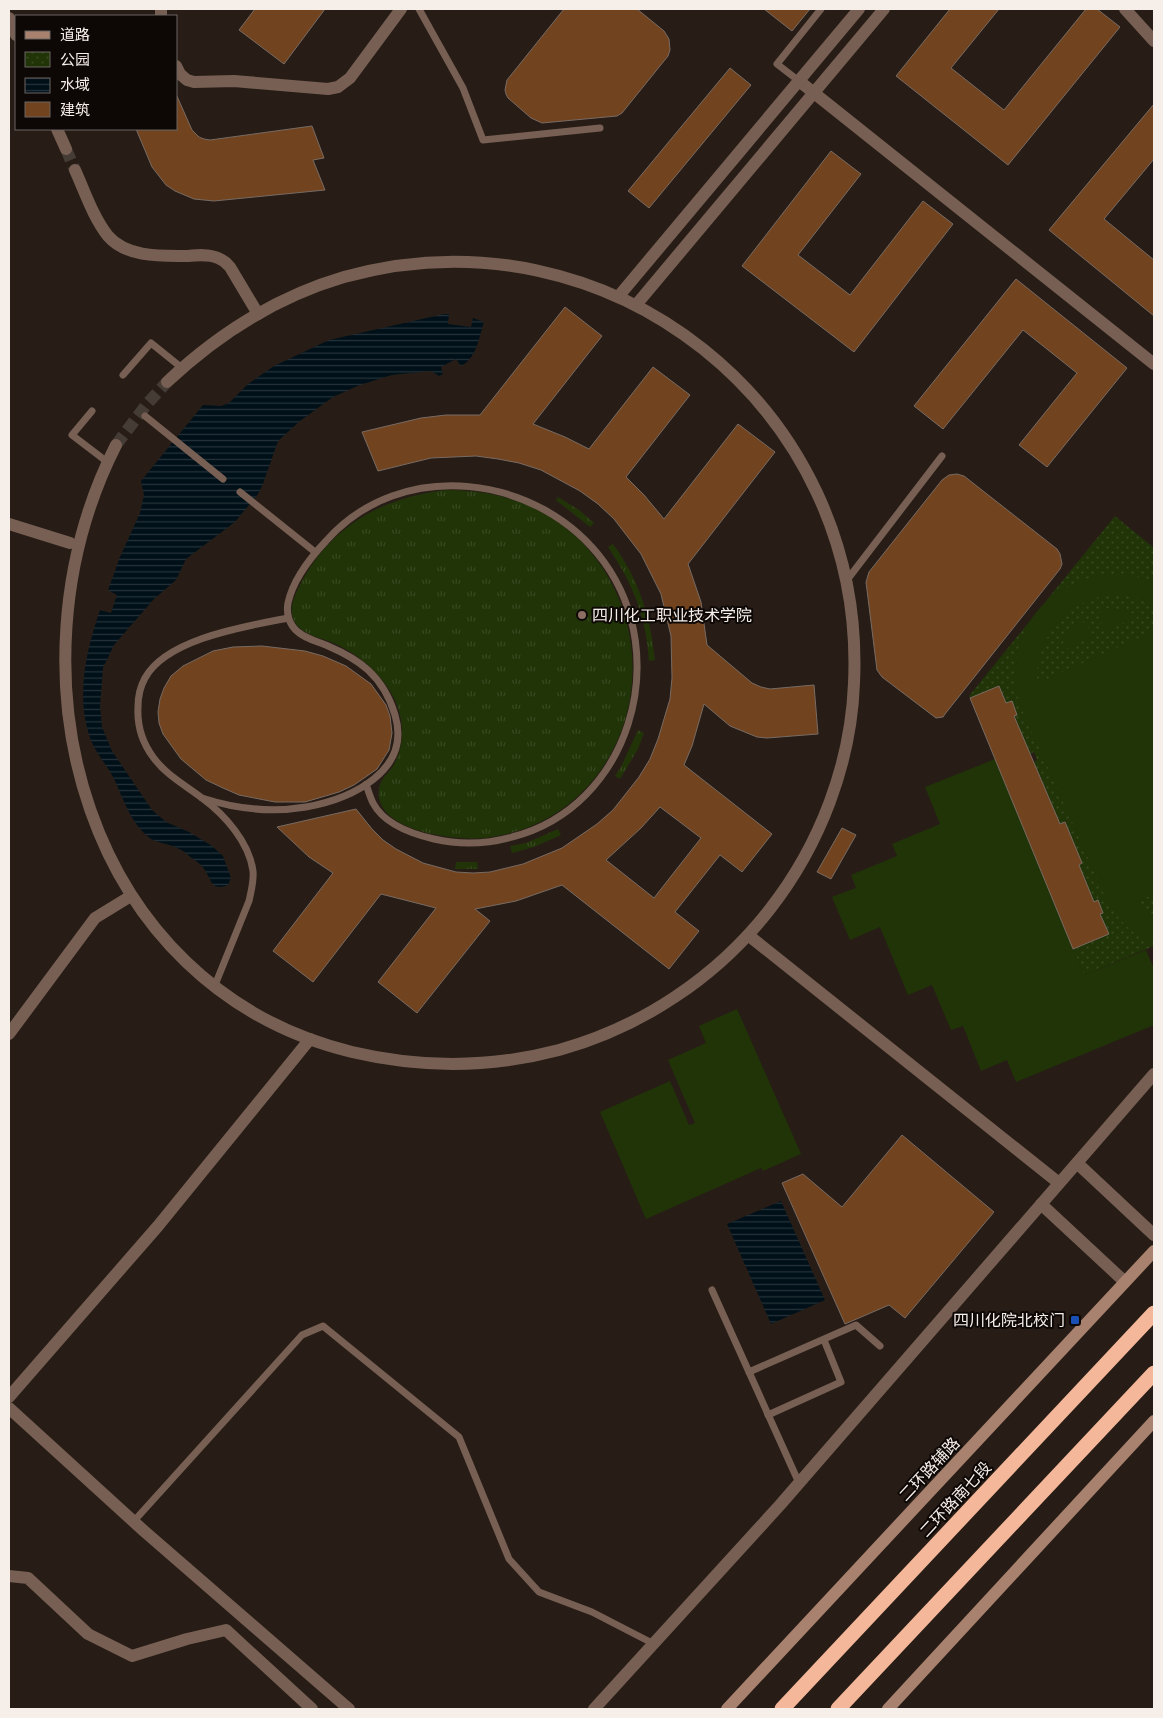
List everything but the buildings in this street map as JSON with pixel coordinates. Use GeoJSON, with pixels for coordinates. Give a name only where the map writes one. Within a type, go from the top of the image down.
{"type":"FeatureCollection","features":[{"type":"Feature","properties":{"kind":"highway"},"geometry":{"type":"LineString","coordinates":[[1131,1338],[1154,1306]]}},
{"type":"Feature","properties":{"kind":"highway","name":"二环路南七段"},"geometry":{"type":"LineString","coordinates":[[782,1709],[1154,1313]]}},
{"type":"Feature","properties":{"kind":"highway"},"geometry":{"type":"LineString","coordinates":[[838,1709],[1154,1373]]}},
{"type":"Feature","properties":{"kind":"main road","name":"二环路辅路"},"geometry":{"type":"LineString","coordinates":[[727,1709],[1154,1251]]}},
{"type":"Feature","properties":{"kind":"main road"},"geometry":{"type":"LineString","coordinates":[[888,1709],[1154,1421]]}},
{"type":"Feature","properties":{"kind":"street"},"geometry":{"type":"LineString","coordinates":[[178,70],[187,80],[194,82],[234,82],[314,89],[333,88],[350,78],[401,9]]}},
{"type":"Feature","properties":{"kind":"street"},"geometry":{"type":"LineString","coordinates":[[618,297],[860,9]]}},
{"type":"Feature","properties":{"kind":"street"},"geometry":{"type":"LineString","coordinates":[[636,305],[884,9]]}},
{"type":"Feature","properties":{"kind":"street"},"geometry":{"type":"LineString","coordinates":[[1125,9],[1154,41]]}},
{"type":"Feature","properties":{"kind":"street"},"geometry":{"type":"LineString","coordinates":[[9,18],[15,33]]}},
{"type":"Feature","properties":{"kind":"street"},"geometry":{"type":"LineString","coordinates":[[799,81],[1154,364]]}},
{"type":"Feature","properties":{"kind":"street"},"geometry":{"type":"LineString","coordinates":[[57,130],[66,149]]}},
{"type":"Feature","properties":{"kind":"street"},"geometry":{"type":"LineString","coordinates":[[76,170],[98,219],[108,236],[115,242],[127,249],[150,255],[206,255],[225,261],[258,314]]}},
{"type":"Feature","properties":{"kind":"street"},"geometry":{"type":"LineString","coordinates":[[75,803],[95,848],[126,899],[164,944],[214,987],[258,1015],[310,1039],[370,1056],[429,1064],[488,1063],[547,1053],[603,1035],[657,1008],[706,974],[748,935],[768,911],[802,862],[816,836],[837,781],[851,723],[854,693],[854,634],[847,580],[835,537],[804,465],[771,416],[731,372],[677,329],[636,305],[579,282],[521,268],[472,263],[432,263],[383,269],[344,277],[289,298],[258,314],[212,343],[166,382]]}},
{"type":"Feature","properties":{"kind":"street"},"geometry":{"type":"LineString","coordinates":[[9,524],[68,547],[84,504],[116,445]]}},
{"type":"Feature","properties":{"kind":"street"},"geometry":{"type":"LineString","coordinates":[[9,1034],[95,918],[126,899]]}},
{"type":"Feature","properties":{"kind":"street"},"geometry":{"type":"LineString","coordinates":[[748,935],[1059,1183]]}},
{"type":"Feature","properties":{"kind":"street"},"geometry":{"type":"LineString","coordinates":[[9,1397],[158,1226],[310,1039]]}},
{"type":"Feature","properties":{"kind":"street"},"geometry":{"type":"LineString","coordinates":[[594,1709],[799,1483],[1154,1074]]}},
{"type":"Feature","properties":{"kind":"street"},"geometry":{"type":"LineString","coordinates":[[1077,1163],[1154,1235]]}},
{"type":"Feature","properties":{"kind":"street"},"geometry":{"type":"LineString","coordinates":[[1041,1204],[1126,1282]]}},
{"type":"Feature","properties":{"kind":"street"},"geometry":{"type":"LineString","coordinates":[[9,1408],[134,1522],[349,1709]]}},
{"type":"Feature","properties":{"kind":"street"},"geometry":{"type":"LineString","coordinates":[[9,1576],[28,1578],[88,1634],[132,1656],[226,1630],[312,1709]]}},
{"type":"Feature","properties":{"kind":"lane"},"geometry":{"type":"LineString","coordinates":[[419,9],[463,88],[483,140],[600,128]]}},
{"type":"Feature","properties":{"kind":"lane"},"geometry":{"type":"LineString","coordinates":[[799,81],[778,64],[821,9]]}},
{"type":"Feature","properties":{"kind":"lane"},"geometry":{"type":"LineString","coordinates":[[123,375],[151,343],[182,368]]}},
{"type":"Feature","properties":{"kind":"lane"},"geometry":{"type":"LineString","coordinates":[[92,411],[72,435],[106,461]]}},
{"type":"Feature","properties":{"kind":"lane"},"geometry":{"type":"LineString","coordinates":[[145,416],[223,479]]}},
{"type":"Feature","properties":{"kind":"lane"},"geometry":{"type":"LineString","coordinates":[[847,580],[942,456]]}},
{"type":"Feature","properties":{"kind":"lane"},"geometry":{"type":"LineString","coordinates":[[202,798],[230,807],[252,809],[301,808],[336,800],[366,784],[379,775],[389,764],[396,750],[397,722],[389,698],[369,671],[334,648],[299,634],[288,618],[287,606],[291,593],[304,568],[332,533],[354,516],[385,500],[404,493],[425,488],[459,486],[487,488],[507,493],[527,500],[563,520],[593,548],[606,564],[621,591],[631,618],[635,638],[638,676],[632,715],[617,751],[596,784],[566,812],[552,821],[536,829],[502,840],[483,843],[443,841],[405,830],[388,820],[378,811],[366,784]]}},
{"type":"Feature","properties":{"kind":"lane"},"geometry":{"type":"LineString","coordinates":[[240,492],[315,552]]}},
{"type":"Feature","properties":{"kind":"lane"},"geometry":{"type":"LineString","coordinates":[[214,987],[249,901],[253,871],[242,842],[223,817],[202,798],[166,771],[146,745],[139,728],[137,715],[140,687],[145,676],[162,659],[182,647],[200,639],[251,625],[288,618]]}},
{"type":"Feature","properties":{"kind":"lane"},"geometry":{"type":"LineString","coordinates":[[712,1290],[799,1483]]}},
{"type":"Feature","properties":{"kind":"lane"},"geometry":{"type":"LineString","coordinates":[[749,1372],[856,1325],[880,1346]]}},
{"type":"Feature","properties":{"kind":"lane"},"geometry":{"type":"LineString","coordinates":[[134,1522],[302,1335],[323,1326],[458,1437],[509,1559],[539,1592],[592,1612],[654,1644]]}},
{"type":"Feature","properties":{"kind":"lane"},"geometry":{"type":"LineString","coordinates":[[768,1415],[841,1382],[824,1340]]}},
{"type":"Feature","properties":{"kind":"green space"},"geometry":{"type":"Polygon","coordinates":[[[446,490],[496,495],[520,502],[543,513],[576,537],[602,567],[620,602],[630,639],[632,678],[626,717],[611,754],[587,787],[565,807],[540,822],[499,836],[484,838],[455,838],[436,835],[402,824],[389,815],[381,803],[379,789],[383,779],[397,758],[402,740],[397,704],[376,672],[361,659],[336,644],[304,631],[296,624],[292,615],[295,596],[311,566],[341,532],[378,508],[399,500],[446,490]]]}},
{"type":"Feature","properties":{"kind":"green space"},"geometry":{"type":"Polygon","coordinates":[[[558,497],[579,510],[594,523],[590,527],[556,500],[558,497]]]}},
{"type":"Feature","properties":{"kind":"green space"},"geometry":{"type":"Polygon","coordinates":[[[1115,516],[1154,548],[1154,946],[1084,975],[1073,949],[1108,934],[1100,914],[1103,913],[1098,901],[1084,906],[1079,865],[1082,863],[1065,822],[1060,824],[1034,762],[1037,760],[1034,752],[1030,754],[1002,721],[1017,715],[1012,702],[1006,703],[999,687],[970,698],[969,696],[1115,516]]]}},
{"type":"Feature","properties":{"kind":"green space"},"geometry":{"type":"Polygon","coordinates":[[[613,544],[630,571],[642,599],[650,628],[655,660],[649,661],[645,629],[637,601],[625,574],[608,547],[613,544]]]}},
{"type":"Feature","properties":{"kind":"green space"},"geometry":{"type":"Polygon","coordinates":[[[1106,574],[1123,574],[1154,581],[1154,605],[1132,597],[1111,595],[1091,599],[1074,608],[1059,621],[1047,638],[1040,658],[1037,681],[1038,683],[1154,631],[1154,894],[1135,903],[1154,920],[1154,944],[1146,941],[1128,927],[1108,903],[1019,703],[1016,679],[1017,656],[1023,636],[1032,618],[1046,602],[1062,590],[1083,580],[1106,574]]]}},
{"type":"Feature","properties":{"kind":"green space"},"geometry":{"type":"Polygon","coordinates":[[[1102,607],[1141,615],[1105,631],[1101,620],[1102,607]]]}},
{"type":"Feature","properties":{"kind":"green space"},"geometry":{"type":"Polygon","coordinates":[[[1078,618],[1094,636],[1057,653],[1078,618]]]}},
{"type":"Feature","properties":{"kind":"green space"},"geometry":{"type":"Polygon","coordinates":[[[638,730],[644,733],[638,749],[620,779],[615,776],[638,730]]]}},
{"type":"Feature","properties":{"kind":"green space"},"geometry":{"type":"Polygon","coordinates":[[[995,759],[1084,975],[1146,950],[1154,969],[1154,1025],[1016,1082],[1007,1060],[981,1071],[963,1026],[951,1030],[932,985],[908,995],[880,927],[850,940],[832,897],[856,888],[851,875],[897,856],[892,844],[940,824],[925,787],[995,759]]]}},
{"type":"Feature","properties":{"kind":"green space"},"geometry":{"type":"Polygon","coordinates":[[[558,829],[561,835],[534,847],[512,853],[510,846],[526,843],[558,829]]]}},
{"type":"Feature","properties":{"kind":"green space"},"geometry":{"type":"Polygon","coordinates":[[[456,862],[477,862],[478,869],[455,869],[456,862]]]}},
{"type":"Feature","properties":{"kind":"green space"},"geometry":{"type":"Polygon","coordinates":[[[737,1009],[801,1154],[763,1171],[761,1168],[646,1219],[600,1112],[670,1081],[689,1125],[695,1123],[668,1060],[706,1043],[699,1026],[737,1009]]]}},
{"type":"Feature","properties":{"kind":"water"},"geometry":{"type":"Polygon","coordinates":[[[449,314],[448,324],[471,327],[473,318],[484,322],[477,347],[471,358],[461,366],[456,359],[441,367],[443,374],[439,376],[431,371],[392,375],[360,385],[333,397],[300,421],[278,441],[258,494],[235,522],[186,559],[176,580],[154,599],[114,645],[103,668],[100,706],[102,727],[112,751],[152,810],[166,822],[189,832],[212,846],[223,856],[231,878],[228,885],[222,887],[215,886],[202,866],[185,853],[173,846],[153,840],[140,829],[127,809],[111,774],[93,745],[86,724],[83,691],[90,642],[100,610],[111,613],[117,595],[108,590],[120,557],[140,513],[144,495],[141,481],[203,405],[221,406],[229,403],[248,384],[274,366],[329,340],[449,314]]]}},
{"type":"Feature","properties":{"kind":"water"},"geometry":{"type":"Polygon","coordinates":[[[781,1201],[825,1300],[771,1324],[727,1224],[781,1201]]]}},
{"type":"Feature","properties":{"kind":"tunnel"},"geometry":{"type":"LineString","coordinates":[[66,149],[75,170]]}},
{"type":"Feature","properties":{"kind":"tunnel"},"geometry":{"type":"LineString","coordinates":[[116,445],[147,404],[167,382]]}},
{"type":"Feature","properties":{"kind":"place","name":"四川化工职业技术学院"},"geometry":{"type":"Point","coordinates":[582,615]}},
{"type":"Feature","properties":{"kind":"place","name":"四川化院北校门"},"geometry":{"type":"Point","coordinates":[1075,1320]}}]}
